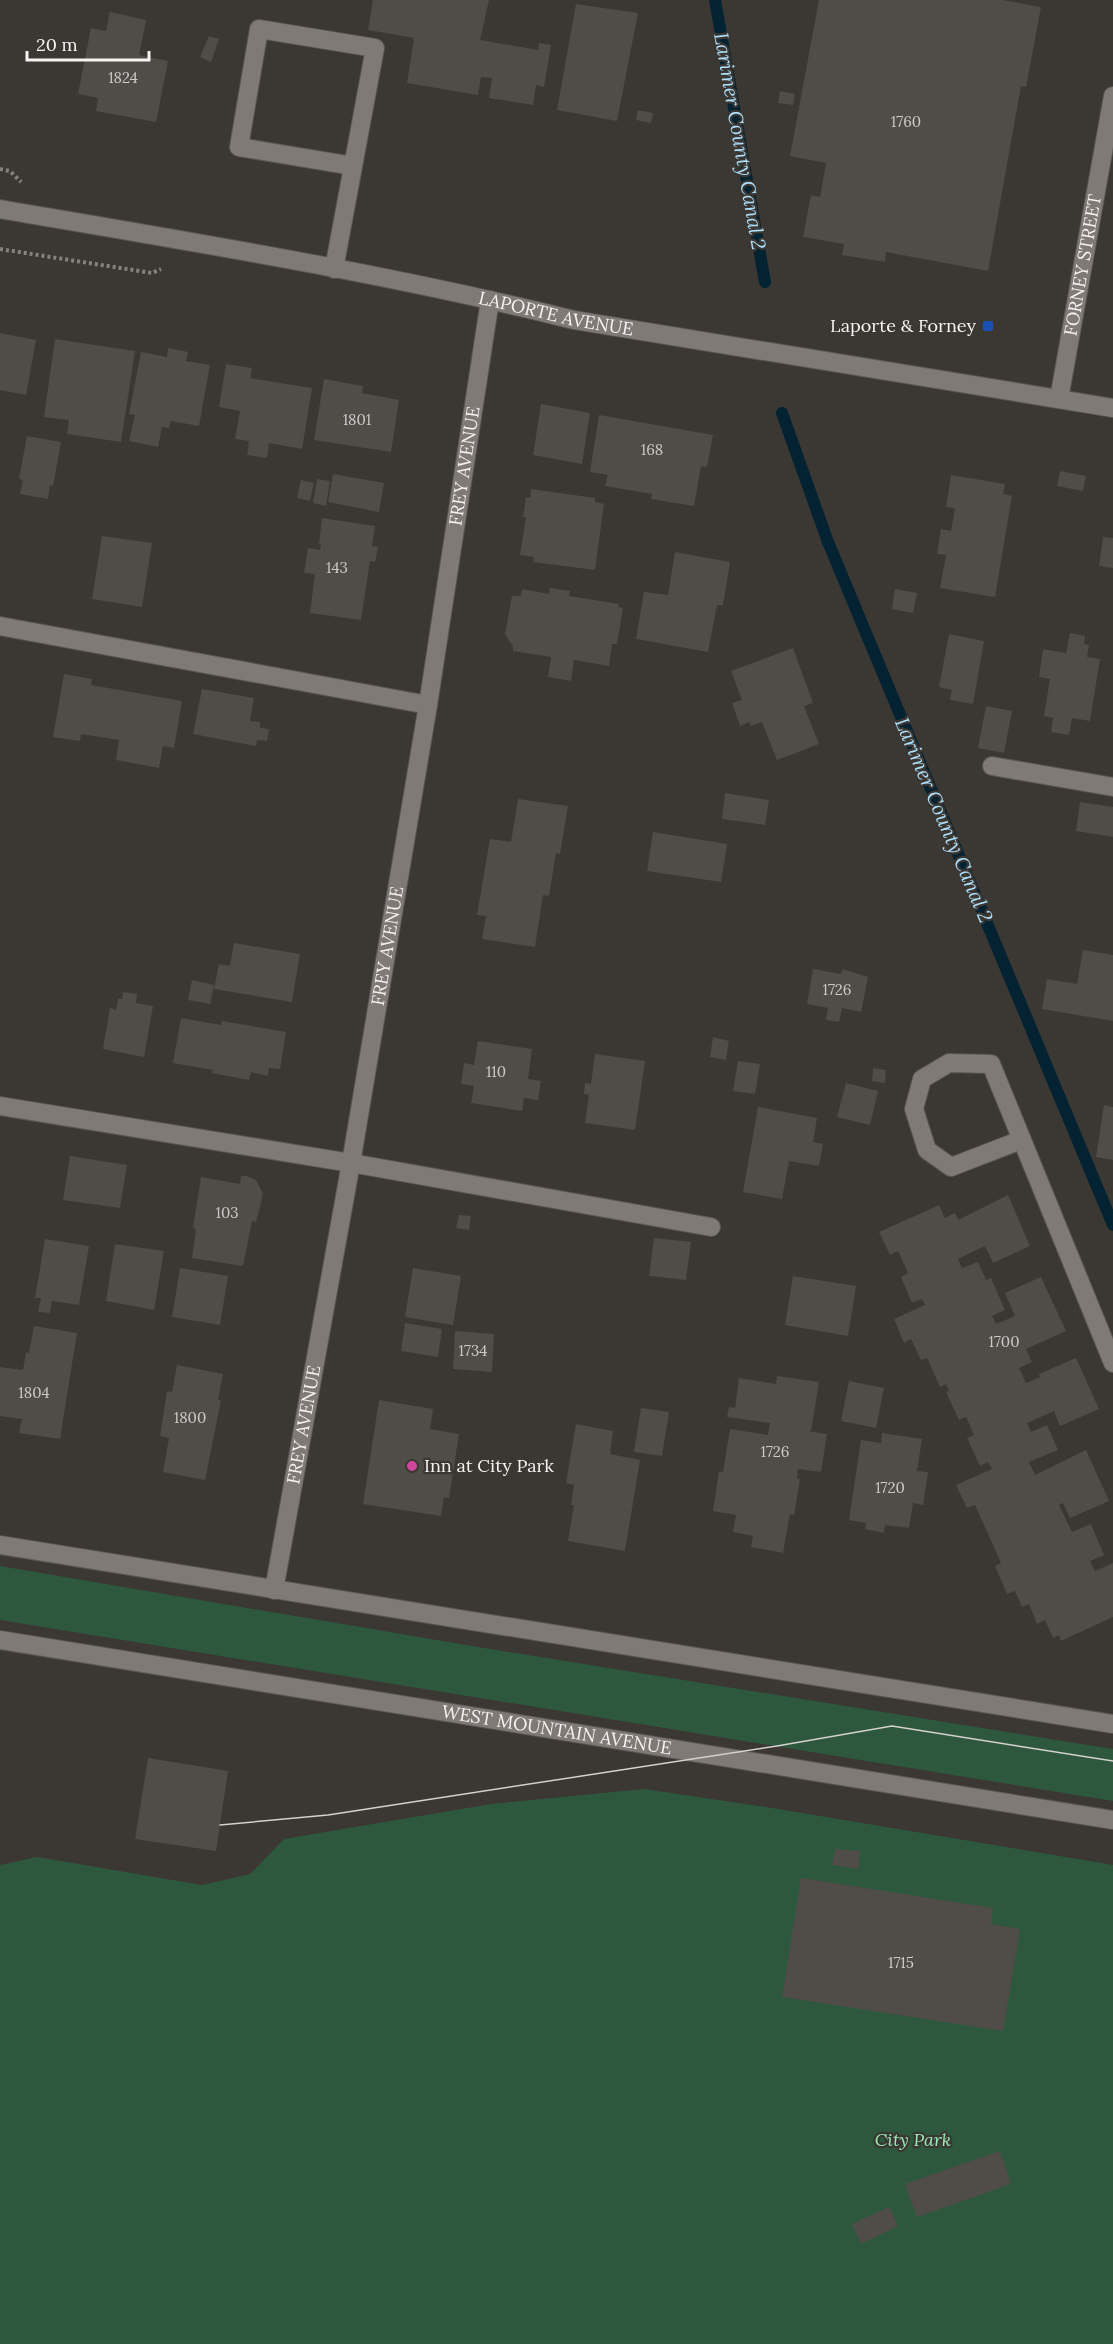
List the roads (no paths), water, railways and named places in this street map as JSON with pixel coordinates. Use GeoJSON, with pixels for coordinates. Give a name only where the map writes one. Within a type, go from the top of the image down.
{"type":"FeatureCollection","features":[{"type":"Feature","properties":{"kind":"street"},"geometry":{"type":"LineString","coordinates":[[334,269],[375,48],[259,29],[239,147],[353,166]]}},
{"type":"Feature","properties":{"kind":"street","name":"FORNEY STREET"},"geometry":{"type":"LineString","coordinates":[[1059,399],[1108,148],[1113,96]]}},
{"type":"Feature","properties":{"kind":"street","name":"LAPORTE AVENUE"},"geometry":{"type":"LineString","coordinates":[[0,209],[334,269],[490,300],[574,320],[1113,408]]}},
{"type":"Feature","properties":{"kind":"street","name":"FREY AVENUE"},"geometry":{"type":"LineString","coordinates":[[274,1590],[351,1163],[428,705],[490,300]]}},
{"type":"Feature","properties":{"kind":"street"},"geometry":{"type":"LineString","coordinates":[[0,626],[428,705]]}},
{"type":"Feature","properties":{"kind":"street"},"geometry":{"type":"LineString","coordinates":[[992,766],[1113,787]]}},
{"type":"Feature","properties":{"kind":"street"},"geometry":{"type":"LineString","coordinates":[[1021,1140],[951,1167],[927,1150],[914,1109],[922,1079],[949,1063],[991,1064],[1113,1363]]}},
{"type":"Feature","properties":{"kind":"street"},"geometry":{"type":"LineString","coordinates":[[0,1106],[351,1163],[711,1227]]}},
{"type":"Feature","properties":{"kind":"street"},"geometry":{"type":"LineString","coordinates":[[0,1545],[1113,1724]]}},
{"type":"Feature","properties":{"kind":"street","name":"WEST MOUNTAIN AVENUE"},"geometry":{"type":"LineString","coordinates":[[0,1640],[1113,1820]]}},
{"type":"Feature","properties":{"kind":"waterway","name":"Larimer County Canal 2"},"geometry":{"type":"LineString","coordinates":[[715,0],[765,282]]}},
{"type":"Feature","properties":{"kind":"waterway","name":"Larimer County Canal 2"},"geometry":{"type":"LineString","coordinates":[[782,413],[828,542],[1113,1225]]}},
{"type":"Feature","properties":{"kind":"tram line"},"geometry":{"type":"LineString","coordinates":[[220,1825],[328,1815],[777,1746],[892,1726],[1113,1761]]}},
{"type":"Feature","properties":{"kind":"place","name":"Laporte & Forney"},"geometry":{"type":"Point","coordinates":[988,326]}},
{"type":"Feature","properties":{"kind":"place","name":"Inn at City Park"},"geometry":{"type":"Point","coordinates":[412,1466]}},
{"type":"Feature","properties":{"kind":"park label","name":"City Park"},"geometry":{"type":"Point","coordinates":[913,2140]}}]}
